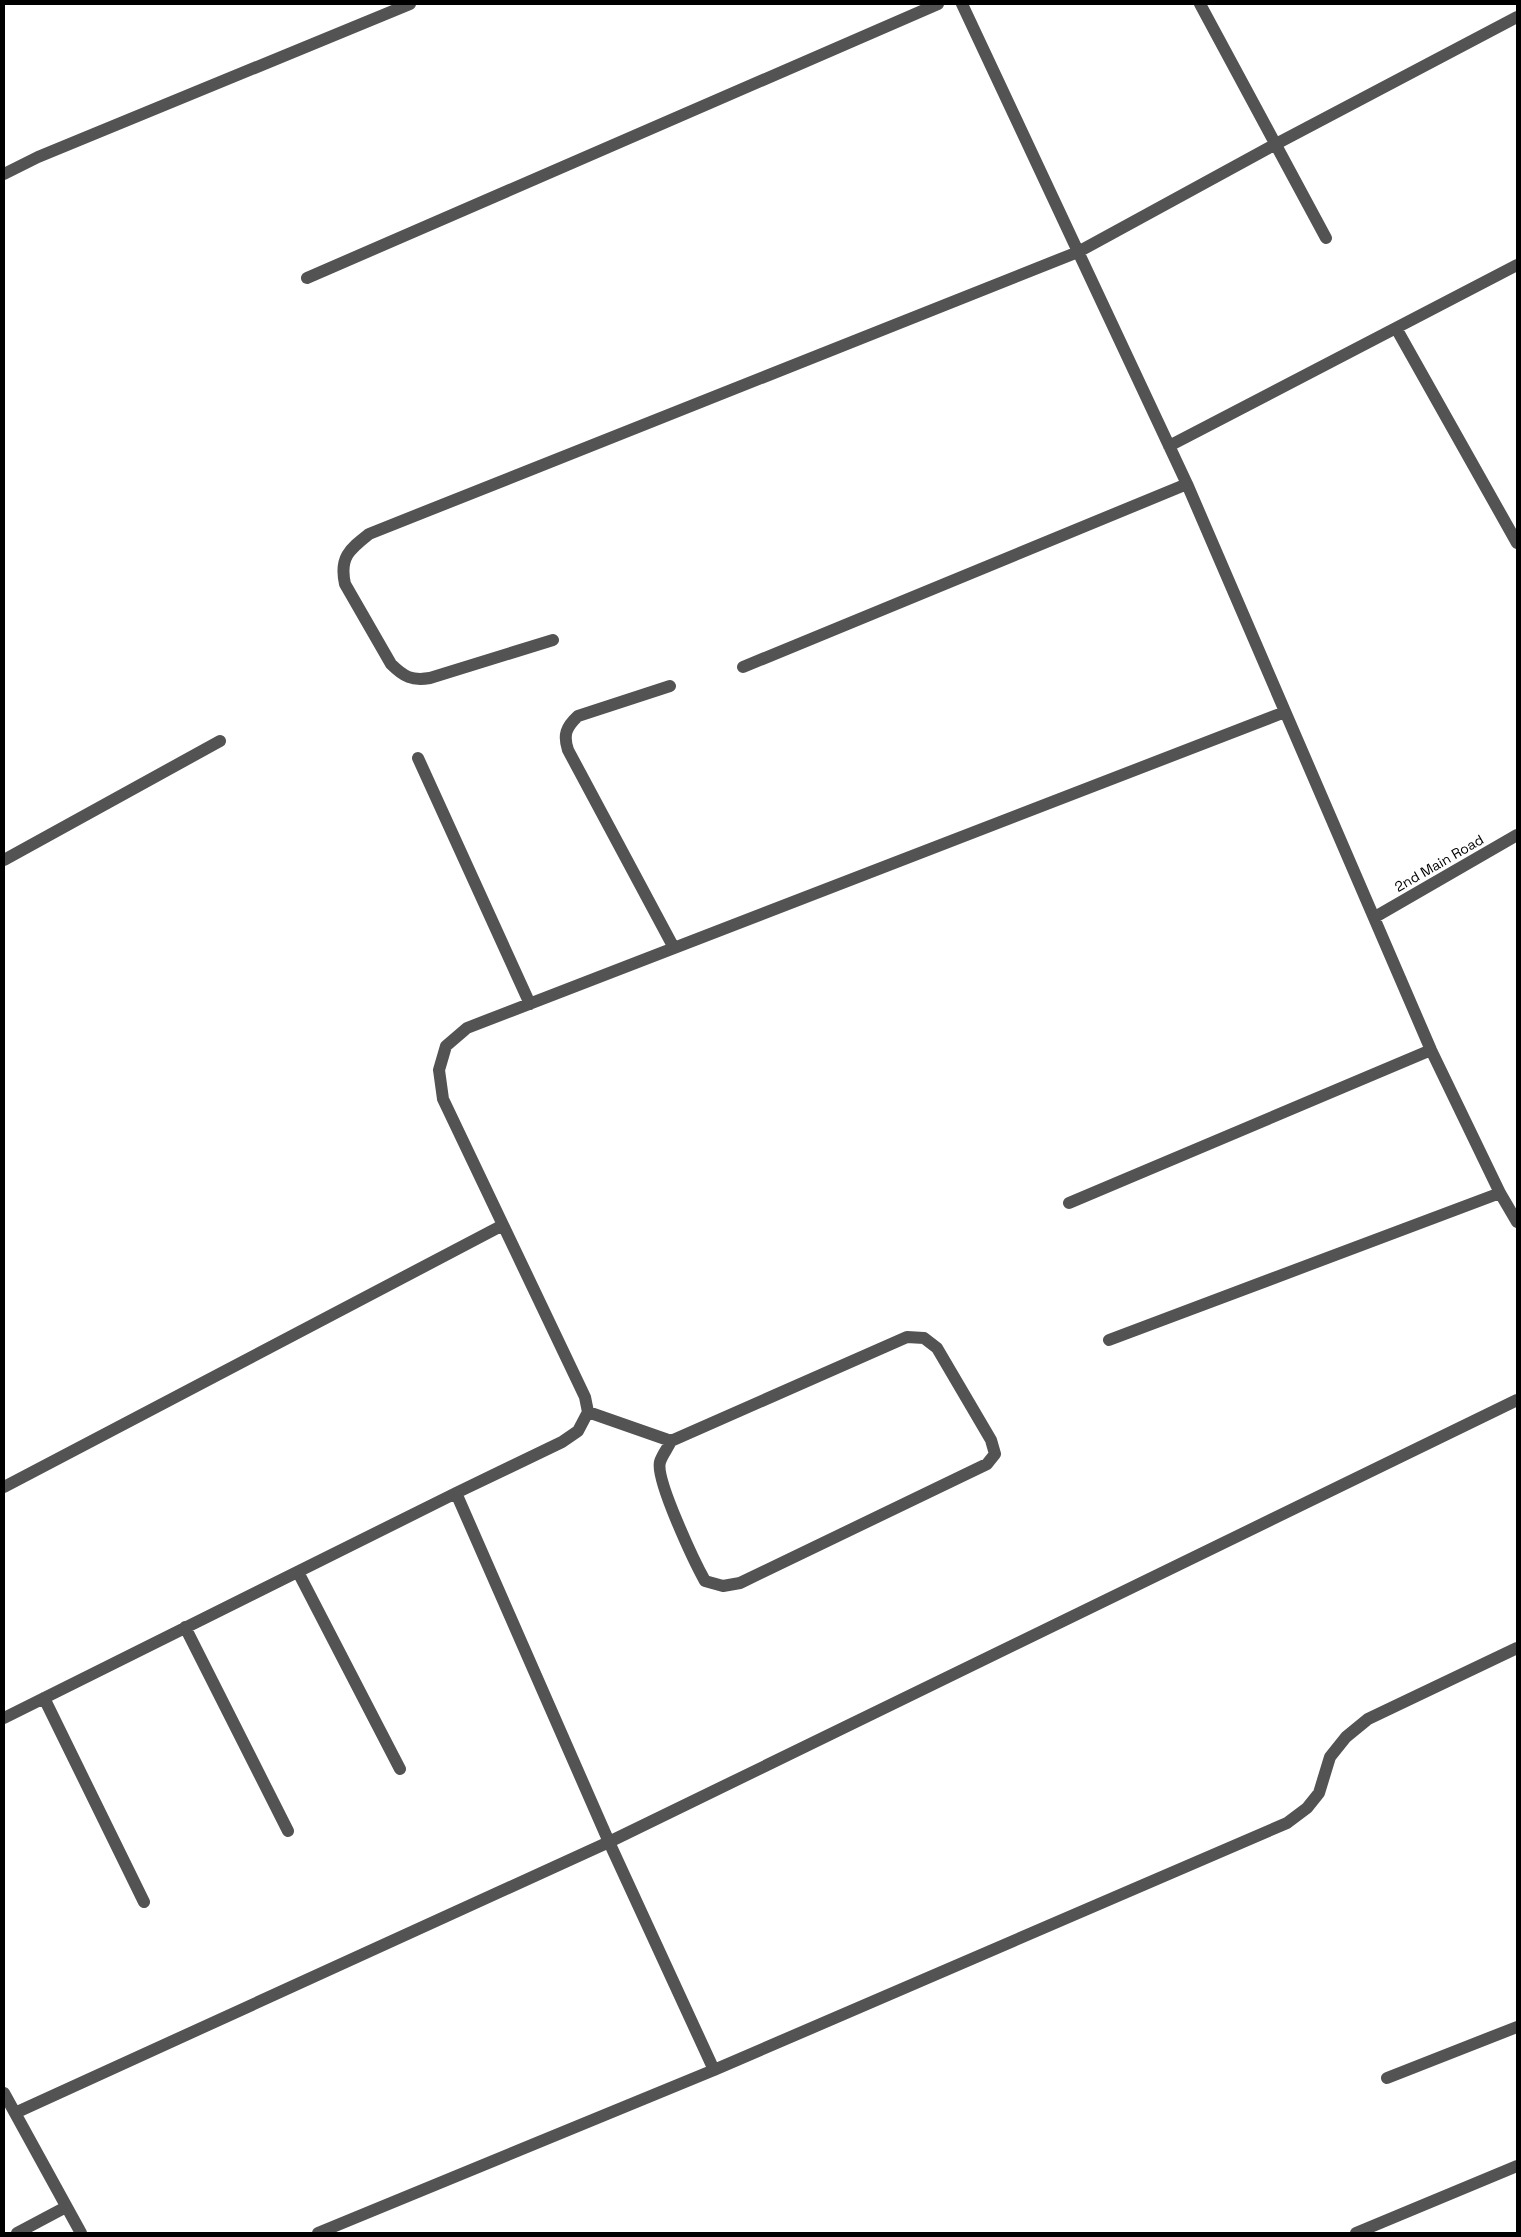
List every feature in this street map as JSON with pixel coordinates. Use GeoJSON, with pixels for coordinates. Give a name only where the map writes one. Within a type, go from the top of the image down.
{"type":"FeatureCollection","features":[{"type":"Feature","properties":{"kind":"street"},"geometry":{"type":"LineString","coordinates":[[4,174],[38,157],[410,4]]}},
{"type":"Feature","properties":{"kind":"street"},"geometry":{"type":"LineString","coordinates":[[307,278],[938,4]]}},
{"type":"Feature","properties":{"kind":"street"},"geometry":{"type":"LineString","coordinates":[[962,4],[1187,484],[1284,712],[1376,917],[1431,1050],[1500,1193],[1517,1222]]}},
{"type":"Feature","properties":{"kind":"street"},"geometry":{"type":"LineString","coordinates":[[1200,4],[1326,238]]}},
{"type":"Feature","properties":{"kind":"street"},"geometry":{"type":"LineString","coordinates":[[553,640],[430,678],[415,680],[402,676],[391,664],[345,584],[341,569],[346,556],[369,534],[1078,252],[1276,144],[1517,17]]}},
{"type":"Feature","properties":{"kind":"street"},"geometry":{"type":"LineString","coordinates":[[1169,446],[1517,265]]}},
{"type":"Feature","properties":{"kind":"street"},"geometry":{"type":"LineString","coordinates":[[1396,328],[1517,544]]}},
{"type":"Feature","properties":{"kind":"street"},"geometry":{"type":"LineString","coordinates":[[743,667],[1187,484]]}},
{"type":"Feature","properties":{"kind":"street"},"geometry":{"type":"LineString","coordinates":[[670,686],[578,716],[568,724],[564,738],[568,750],[674,948]]}},
{"type":"Feature","properties":{"kind":"street"},"geometry":{"type":"LineString","coordinates":[[4,1718],[562,1442],[578,1431],[588,1412],[585,1397],[443,1099],[439,1070],[446,1046],[467,1028],[1284,712]]}},
{"type":"Feature","properties":{"kind":"street"},"geometry":{"type":"LineString","coordinates":[[4,860],[220,740]]}},
{"type":"Feature","properties":{"kind":"street"},"geometry":{"type":"LineString","coordinates":[[418,758],[530,1004]]}},
{"type":"Feature","properties":{"kind":"street","name":"2nd Main Road"},"geometry":{"type":"LineString","coordinates":[[1376,917],[1517,835]]}},
{"type":"Feature","properties":{"kind":"street"},"geometry":{"type":"LineString","coordinates":[[1069,1203],[1431,1050]]}},
{"type":"Feature","properties":{"kind":"street"},"geometry":{"type":"LineString","coordinates":[[1109,1340],[1500,1193]]}},
{"type":"Feature","properties":{"kind":"street"},"geometry":{"type":"LineString","coordinates":[[4,1487],[503,1225]]}},
{"type":"Feature","properties":{"kind":"street"},"geometry":{"type":"LineString","coordinates":[[588,1412],[671,1442],[906,1337],[924,1338],[937,1348],[991,1440],[995,1454],[987,1464],[740,1582],[722,1586],[705,1581],[696,1566],[662,1481],[660,1463],[671,1442]]}},
{"type":"Feature","properties":{"kind":"street"},"geometry":{"type":"LineString","coordinates":[[15,2113],[608,1842],[1517,1400]]}},
{"type":"Feature","properties":{"kind":"street"},"geometry":{"type":"LineString","coordinates":[[456,1493],[608,1842],[714,2070]]}},
{"type":"Feature","properties":{"kind":"street"},"geometry":{"type":"LineString","coordinates":[[298,1572],[400,1769]]}},
{"type":"Feature","properties":{"kind":"street"},"geometry":{"type":"LineString","coordinates":[[185,1627],[288,1831]]}},
{"type":"Feature","properties":{"kind":"street"},"geometry":{"type":"LineString","coordinates":[[318,2233],[714,2070],[1287,1824],[1307,1808],[1319,1794],[1330,1757],[1346,1737],[1368,1720],[1517,1648]]}},
{"type":"Feature","properties":{"kind":"street"},"geometry":{"type":"LineString","coordinates":[[44,1698],[144,1902]]}},
{"type":"Feature","properties":{"kind":"street"},"geometry":{"type":"LineString","coordinates":[[1387,2078],[1517,2027]]}},
{"type":"Feature","properties":{"kind":"street"},"geometry":{"type":"LineString","coordinates":[[4,2093],[80,2233]]}},
{"type":"Feature","properties":{"kind":"street"},"geometry":{"type":"LineString","coordinates":[[1356,2233],[1517,2166]]}},
{"type":"Feature","properties":{"kind":"street"},"geometry":{"type":"LineString","coordinates":[[16,2233],[66,2207]]}}]}
